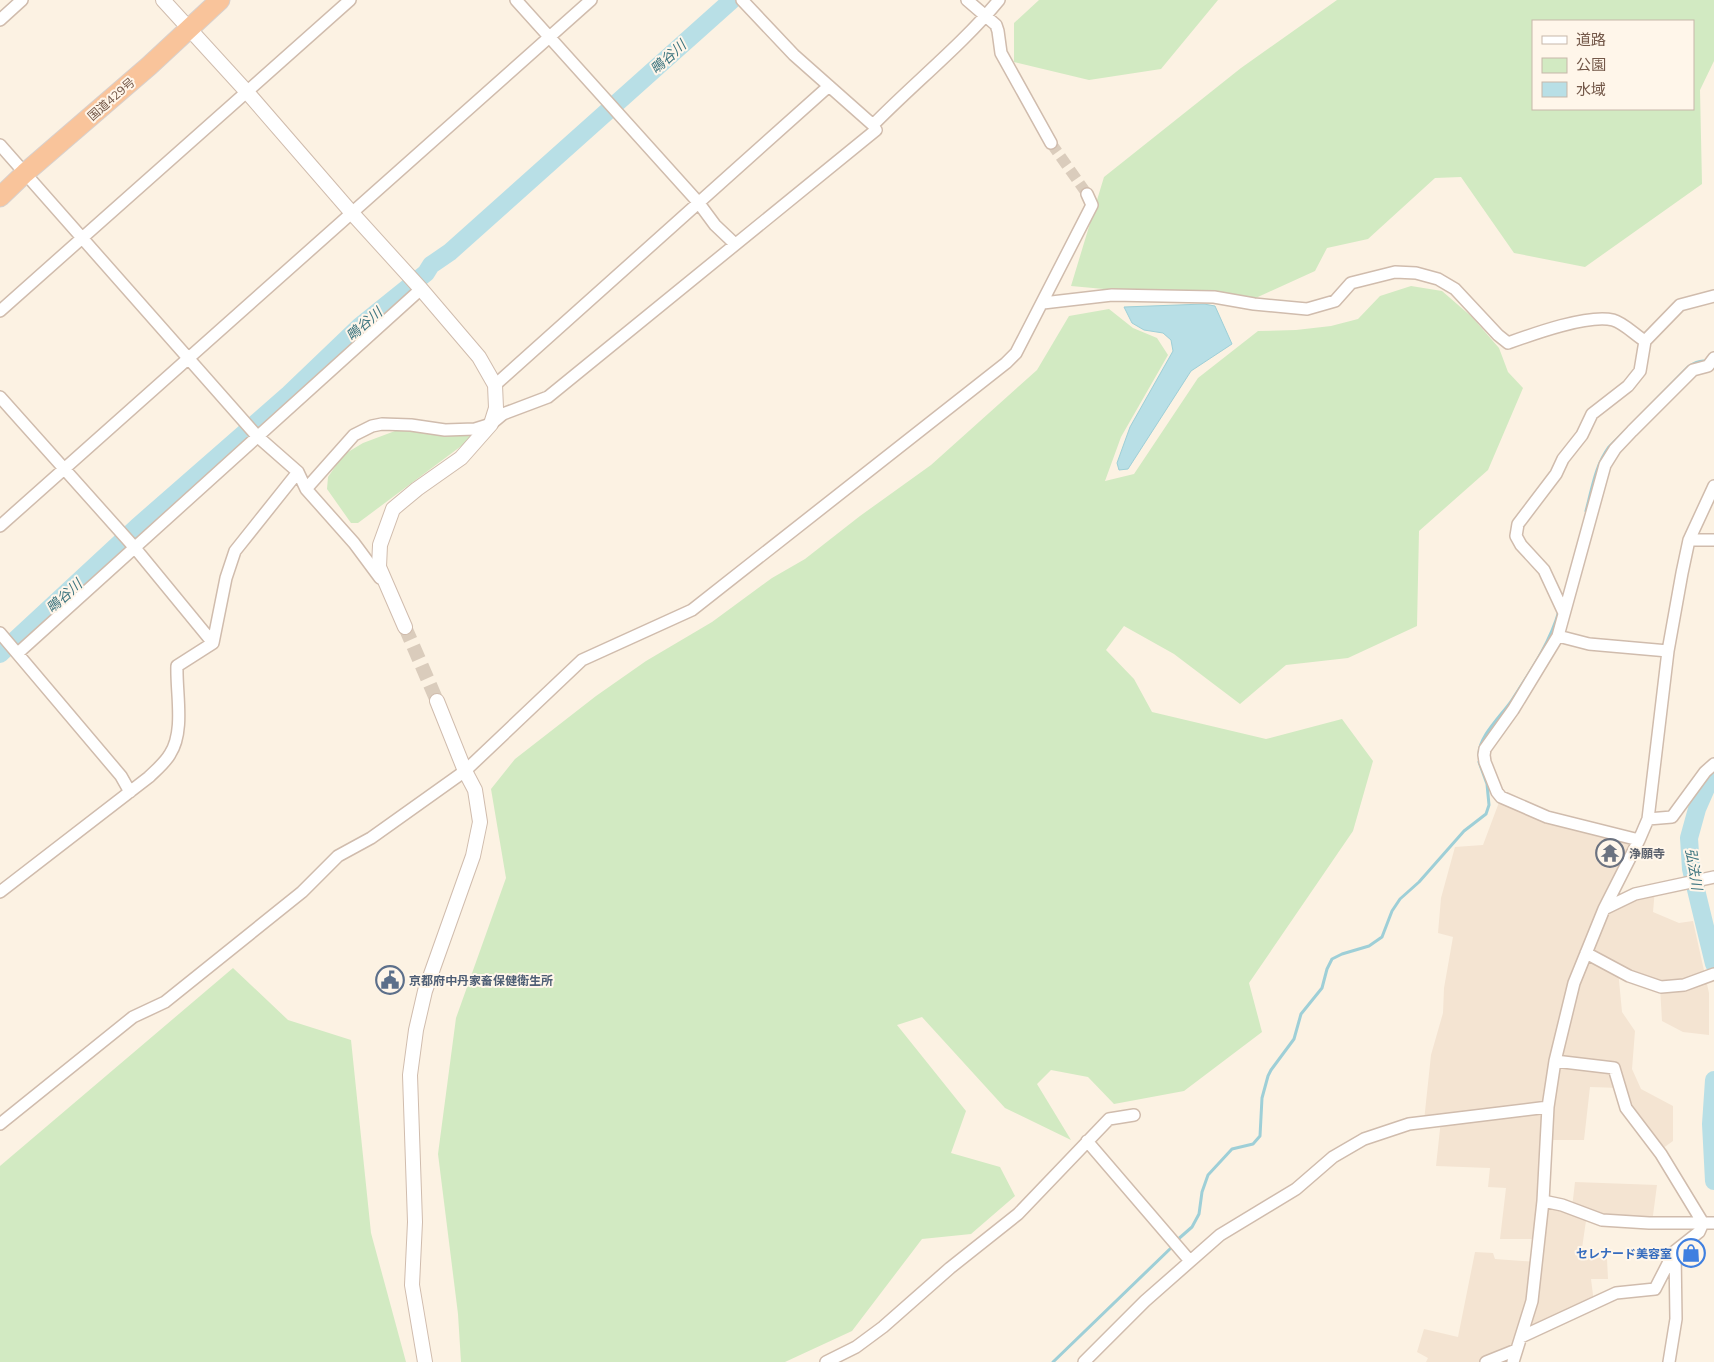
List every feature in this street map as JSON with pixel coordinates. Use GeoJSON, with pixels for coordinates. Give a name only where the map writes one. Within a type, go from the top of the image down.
{"type":"FeatureCollection","features":[{"type":"Feature","properties":{"kind":"highway","name":"国道429号"},"geometry":{"type":"LineString","coordinates":[[0,196],[149,66],[220,0]]}},
{"type":"Feature","properties":{"kind":"street"},"geometry":{"type":"LineString","coordinates":[[0,20],[22,0]]}},
{"type":"Feature","properties":{"kind":"street"},"geometry":{"type":"LineString","coordinates":[[163,0],[247,92],[479,357],[495,385],[496,408],[491,424]]}},
{"type":"Feature","properties":{"kind":"street"},"geometry":{"type":"LineString","coordinates":[[0,311],[350,0]]}},
{"type":"Feature","properties":{"kind":"street"},"geometry":{"type":"LineString","coordinates":[[516,0],[698,202],[715,224],[735,244]]}},
{"type":"Feature","properties":{"kind":"street"},"geometry":{"type":"LineString","coordinates":[[0,526],[591,0]]}},
{"type":"Feature","properties":{"kind":"street"},"geometry":{"type":"LineString","coordinates":[[405,627],[379,567],[380,545],[392,509],[417,488],[461,458],[491,424],[503,414],[548,397],[876,130],[873,125],[794,55],[742,0]]}},
{"type":"Feature","properties":{"kind":"street"},"geometry":{"type":"LineString","coordinates":[[967,0],[996,25],[1001,53],[1051,143]]}},
{"type":"Feature","properties":{"kind":"street"},"geometry":{"type":"LineString","coordinates":[[873,125],[986,17],[999,0]]}},
{"type":"Feature","properties":{"kind":"street"},"geometry":{"type":"LineString","coordinates":[[495,385],[829,86]]}},
{"type":"Feature","properties":{"kind":"street"},"geometry":{"type":"LineString","coordinates":[[0,145],[257,436],[298,472],[306,489],[354,543],[387,587]]}},
{"type":"Feature","properties":{"kind":"street"},"geometry":{"type":"LineString","coordinates":[[0,1124],[133,1016],[165,1002],[302,892],[338,856],[371,838],[465,771],[582,660],[692,610],[1006,363],[1016,353],[1092,205],[1087,194]]}},
{"type":"Feature","properties":{"kind":"street"},"geometry":{"type":"LineString","coordinates":[[1043,303],[1112,295],[1214,297],[1254,304],[1307,309],[1335,301],[1351,283],[1396,272],[1416,273],[1438,279],[1455,289],[1498,336],[1508,343],[1545,330],[1601,318],[1615,321],[1645,341]]}},
{"type":"Feature","properties":{"kind":"street"},"geometry":{"type":"LineString","coordinates":[[18,653],[421,289]]}},
{"type":"Feature","properties":{"kind":"street"},"geometry":{"type":"LineString","coordinates":[[1564,613],[1544,570],[1521,546],[1516,536],[1518,524],[1556,474],[1563,459],[1582,435],[1592,414],[1628,386],[1640,371],[1645,341],[1680,305],[1714,296]]}},
{"type":"Feature","properties":{"kind":"street"},"geometry":{"type":"LineString","coordinates":[[1639,840],[1547,816],[1501,797],[1497,792],[1484,756],[1485,749],[1513,710],[1558,636],[1605,465],[1615,449],[1632,430],[1693,370],[1711,362]]}},
{"type":"Feature","properties":{"kind":"street"},"geometry":{"type":"LineString","coordinates":[[0,397],[135,548],[213,643]]}},
{"type":"Feature","properties":{"kind":"street"},"geometry":{"type":"LineString","coordinates":[[306,489],[354,436],[372,426],[382,424],[411,425],[445,430],[475,429],[491,424]]}},
{"type":"Feature","properties":{"kind":"street"},"geometry":{"type":"LineString","coordinates":[[0,892],[149,777],[170,756],[178,737],[177,666],[213,643],[226,578],[235,551],[298,472]]}},
{"type":"Feature","properties":{"kind":"street"},"geometry":{"type":"LineString","coordinates":[[1513,1362],[1532,1301],[1543,1201],[1548,1106],[1555,1061],[1574,983],[1604,909],[1648,818],[1668,651],[1690,540],[1714,486]]}},
{"type":"Feature","properties":{"kind":"street"},"geometry":{"type":"LineString","coordinates":[[1690,540],[1714,540]]}},
{"type":"Feature","properties":{"kind":"street"},"geometry":{"type":"LineString","coordinates":[[0,634],[121,776],[130,792]]}},
{"type":"Feature","properties":{"kind":"street"},"geometry":{"type":"LineString","coordinates":[[1558,636],[1589,644],[1668,651]]}},
{"type":"Feature","properties":{"kind":"street"},"geometry":{"type":"LineString","coordinates":[[425,1362],[412,1285],[415,1222],[410,1075],[416,1030],[425,991],[473,856],[480,822],[475,790],[465,771],[437,702]]}},
{"type":"Feature","properties":{"kind":"street"},"geometry":{"type":"LineString","coordinates":[[1648,818],[1672,817],[1714,764]]}},
{"type":"Feature","properties":{"kind":"street"},"geometry":{"type":"LineString","coordinates":[[1604,909],[1635,894],[1714,877]]}},
{"type":"Feature","properties":{"kind":"street"},"geometry":{"type":"LineString","coordinates":[[1586,954],[1629,976],[1660,987],[1684,984],[1711,975]]}},
{"type":"Feature","properties":{"kind":"street"},"geometry":{"type":"LineString","coordinates":[[1555,1061],[1614,1068],[1626,1108],[1709,1223]]}},
{"type":"Feature","properties":{"kind":"street"},"geometry":{"type":"LineString","coordinates":[[1084,1362],[1145,1301],[1220,1235],[1296,1189],[1333,1157],[1364,1139],[1409,1124],[1548,1106]]}},
{"type":"Feature","properties":{"kind":"street"},"geometry":{"type":"LineString","coordinates":[[826,1362],[856,1347],[883,1327],[950,1268],[1018,1214],[1109,1119],[1134,1115]]}},
{"type":"Feature","properties":{"kind":"street"},"geometry":{"type":"LineString","coordinates":[[1087,1141],[1190,1261]]}},
{"type":"Feature","properties":{"kind":"street"},"geometry":{"type":"LineString","coordinates":[[1543,1201],[1562,1205],[1602,1220],[1650,1223],[1709,1223]]}},
{"type":"Feature","properties":{"kind":"street"},"geometry":{"type":"LineString","coordinates":[[1521,1337],[1616,1292],[1655,1289],[1675,1250],[1709,1223]]}},
{"type":"Feature","properties":{"kind":"street"},"geometry":{"type":"LineString","coordinates":[[1669,1362],[1676,1319],[1675,1250]]}},
{"type":"Feature","properties":{"kind":"street"},"geometry":{"type":"LineString","coordinates":[[1486,1362],[1516,1350]]}},
{"type":"Feature","properties":{"kind":"shaded area"},"geometry":{"type":"Polygon","coordinates":[[[1501,797],[1639,840],[1604,909],[1655,889],[1653,912],[1679,923],[1693,921],[1709,993],[1709,1035],[1683,1032],[1662,1021],[1660,987],[1618,970],[1622,1012],[1635,1031],[1632,1069],[1641,1089],[1673,1106],[1673,1141],[1659,1151],[1620,1088],[1590,1087],[1584,1140],[1546,1140],[1543,1201],[1572,1208],[1575,1182],[1657,1185],[1652,1223],[1587,1214],[1581,1255],[1607,1259],[1608,1279],[1591,1279],[1594,1303],[1521,1337],[1516,1350],[1486,1362],[1426,1362],[1428,1358],[1417,1352],[1424,1329],[1458,1337],[1475,1252],[1493,1253],[1495,1259],[1537,1262],[1539,1239],[1500,1239],[1506,1188],[1488,1187],[1490,1168],[1436,1166],[1441,1120],[1424,1121],[1431,1055],[1443,1013],[1444,988],[1453,937],[1438,933],[1441,898],[1455,847],[1483,845],[1501,797]]]}},
{"type":"Feature","properties":{"kind":"green space"},"geometry":{"type":"Polygon","coordinates":[[[1039,0],[1218,0],[1161,69],[1089,80],[1014,62],[1014,23],[1039,0]]]}},
{"type":"Feature","properties":{"kind":"green space"},"geometry":{"type":"Polygon","coordinates":[[[1337,0],[1714,0],[1714,61],[1700,90],[1702,184],[1585,267],[1514,253],[1461,177],[1435,178],[1368,239],[1327,248],[1315,271],[1247,302],[1071,286],[1104,177],[1241,68],[1337,0]]]}},
{"type":"Feature","properties":{"kind":"green space"},"geometry":{"type":"Polygon","coordinates":[[[1411,286],[1442,291],[1472,317],[1499,348],[1508,372],[1523,388],[1488,470],[1419,531],[1417,626],[1348,658],[1286,665],[1240,704],[1174,654],[1124,626],[1106,650],[1134,679],[1152,712],[1266,739],[1342,719],[1373,761],[1353,831],[1249,983],[1262,1032],[1184,1091],[1114,1104],[1088,1077],[1051,1070],[1037,1084],[1071,1140],[1005,1108],[922,1017],[897,1025],[966,1111],[951,1153],[1000,1167],[1015,1196],[971,1234],[922,1239],[852,1331],[785,1362],[461,1362],[458,1314],[438,1154],[456,1018],[506,878],[491,789],[515,759],[596,696],[646,661],[712,622],[772,578],[805,559],[860,516],[931,465],[1037,370],[1069,316],[1109,309],[1133,328],[1157,338],[1168,355],[1121,437],[1105,481],[1134,474],[1198,378],[1258,331],[1296,330],[1331,326],[1358,319],[1380,296],[1411,286]]]}},
{"type":"Feature","properties":{"kind":"green space"},"geometry":{"type":"Polygon","coordinates":[[[403,428],[470,433],[472,438],[358,523],[351,523],[327,489],[328,477],[343,455],[363,443],[403,428]]]}},
{"type":"Feature","properties":{"kind":"green space"},"geometry":{"type":"Polygon","coordinates":[[[233,968],[288,1020],[351,1040],[371,1233],[406,1362],[0,1362],[0,1166],[233,968]]]}},
{"type":"Feature","properties":{"kind":"water"},"geometry":{"type":"Polygon","coordinates":[[[1204,304],[1215,306],[1232,344],[1191,371],[1128,469],[1119,470],[1117,463],[1130,427],[1173,351],[1171,340],[1163,333],[1144,330],[1132,323],[1124,307],[1204,304]]]}},
{"type":"Feature","properties":{"kind":"waterway","name":"鴫谷川"},"geometry":{"type":"LineString","coordinates":[[0,654],[137,527],[289,394],[360,326],[426,273],[431,265],[450,252],[732,0]]}},
{"type":"Feature","properties":{"kind":"waterway"},"geometry":{"type":"LineString","coordinates":[[1586,511],[1597,470],[1609,447],[1688,367],[1700,361],[1708,362]]}},
{"type":"Feature","properties":{"kind":"waterway"},"geometry":{"type":"LineString","coordinates":[[1479,755],[1482,741],[1486,734],[1512,700],[1539,657],[1559,611]]}},
{"type":"Feature","properties":{"kind":"waterway"},"geometry":{"type":"LineString","coordinates":[[1176,1241],[1192,1227],[1199,1214],[1202,1192],[1208,1175],[1232,1149],[1253,1144],[1260,1136],[1262,1098],[1268,1076],[1294,1039],[1301,1014],[1322,988],[1332,959],[1369,946],[1382,937],[1392,911],[1400,899],[1419,882],[1464,831],[1486,814],[1489,805],[1487,784],[1479,762]]}},
{"type":"Feature","properties":{"kind":"waterway","name":"弘法川"},"geometry":{"type":"LineString","coordinates":[[1714,777],[1707,786],[1697,809],[1689,838],[1691,869],[1714,964]]}},
{"type":"Feature","properties":{"kind":"waterway","name":"弘法川"},"geometry":{"type":"LineString","coordinates":[[1714,1080],[1711,1124],[1714,1181]]}},
{"type":"Feature","properties":{"kind":"waterway"},"geometry":{"type":"LineString","coordinates":[[1053,1362],[1173,1246]]}},
{"type":"Feature","properties":{"kind":"tunnel"},"geometry":{"type":"LineString","coordinates":[[1051,143],[1087,194]]}},
{"type":"Feature","properties":{"kind":"tunnel"},"geometry":{"type":"LineString","coordinates":[[405,627],[437,701]]}},
{"type":"Feature","properties":{"kind":"place","name":"浄願寺"},"geometry":{"type":"Point","coordinates":[1610,853]}},
{"type":"Feature","properties":{"kind":"place","name":"京都府中丹家畜保健衛生所"},"geometry":{"type":"Point","coordinates":[390,980]}},
{"type":"Feature","properties":{"kind":"place","name":"セレナード美容室"},"geometry":{"type":"Point","coordinates":[1691,1253]}}]}
